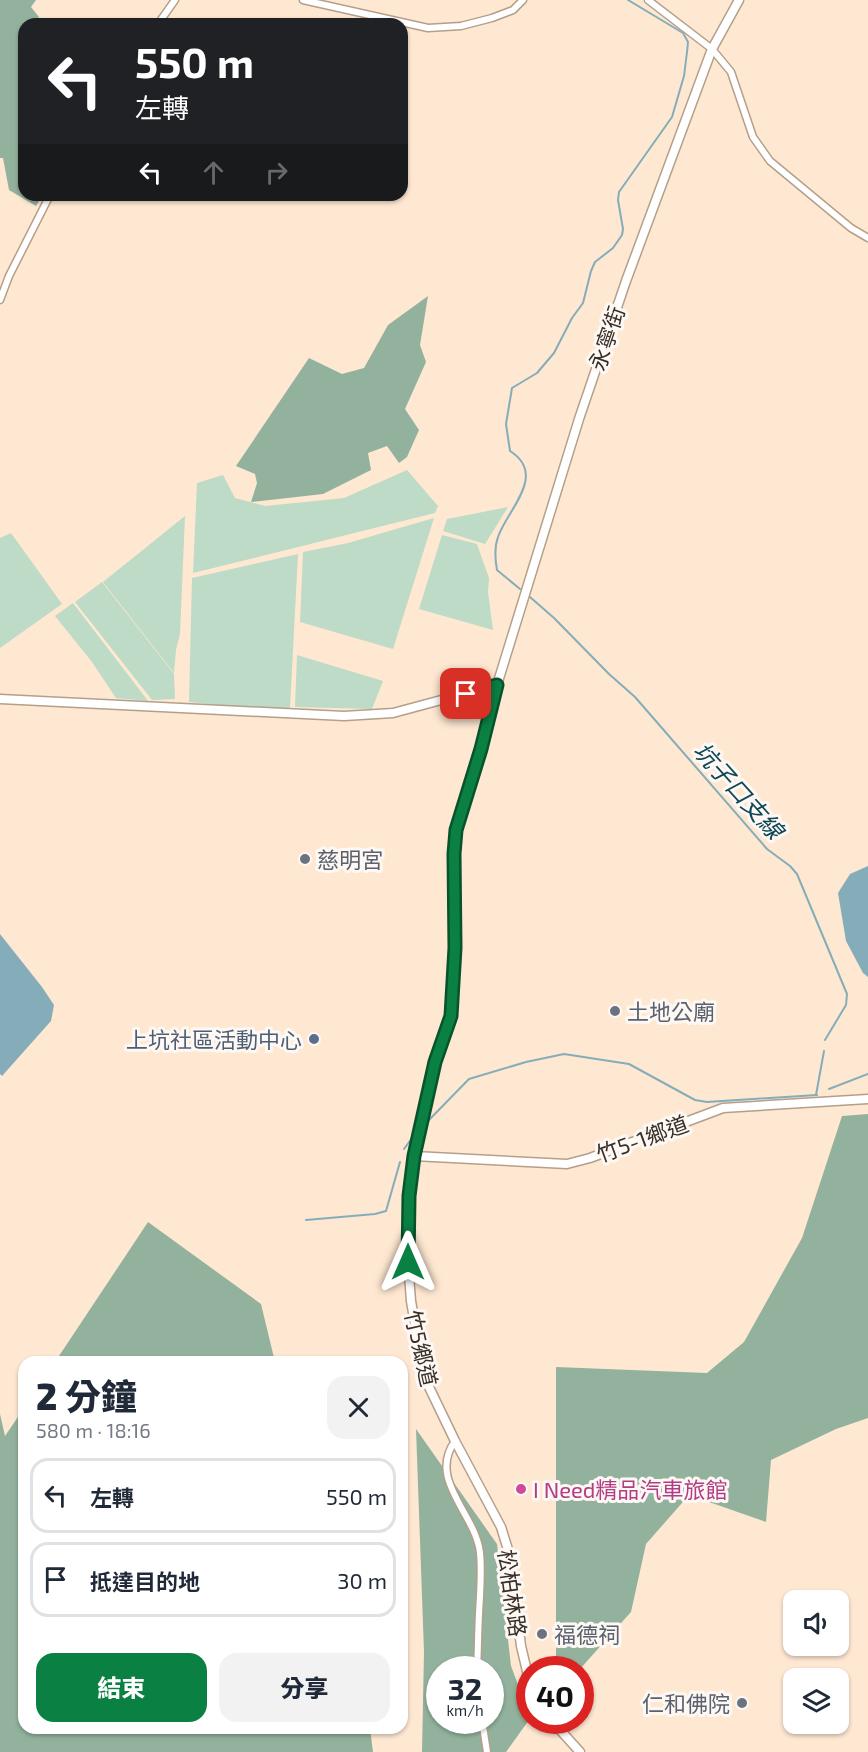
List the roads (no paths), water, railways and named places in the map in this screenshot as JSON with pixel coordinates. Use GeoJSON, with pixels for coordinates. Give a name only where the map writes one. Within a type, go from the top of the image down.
{"type":"FeatureCollection","features":[{"type":"Feature","properties":{"kind":"street"},"geometry":{"type":"LineString","coordinates":[[162,18],[175,0]]}},
{"type":"Feature","properties":{"kind":"street"},"geometry":{"type":"LineString","coordinates":[[303,0],[383,18]]}},
{"type":"Feature","properties":{"kind":"street"},"geometry":{"type":"LineString","coordinates":[[408,24],[428,28],[461,26],[513,10],[523,0]]}},
{"type":"Feature","properties":{"kind":"street"},"geometry":{"type":"LineString","coordinates":[[648,0],[712,49],[731,72],[753,137],[770,160],[842,220],[868,238]]}},
{"type":"Feature","properties":{"kind":"street","name":"永寧街"},"geometry":{"type":"LineString","coordinates":[[497,685],[589,387],[626,281],[712,49],[739,0]]}},
{"type":"Feature","properties":{"kind":"street"},"geometry":{"type":"LineString","coordinates":[[0,300],[9,276],[47,201]]}},
{"type":"Feature","properties":{"kind":"street"},"geometry":{"type":"LineString","coordinates":[[0,699],[344,717],[393,713],[497,685]]}},
{"type":"Feature","properties":{"kind":"street","name":"竹5鄉道"},"geometry":{"type":"LineString","coordinates":[[455,1441],[429,1387],[418,1342],[411,1301],[409,1196],[414,1156],[435,1062],[451,1016],[455,939],[456,830],[481,749],[497,685]]}},
{"type":"Feature","properties":{"kind":"street","name":"竹5-1鄉道"},"geometry":{"type":"LineString","coordinates":[[414,1156],[567,1164],[590,1158],[723,1108],[868,1099]]}},
{"type":"Feature","properties":{"kind":"street"},"geometry":{"type":"LineString","coordinates":[[455,1441],[450,1449],[446,1466],[448,1484],[461,1505],[480,1551],[477,1656]]}},
{"type":"Feature","properties":{"kind":"street","name":"松柏林路"},"geometry":{"type":"LineString","coordinates":[[455,1441],[501,1527],[507,1547],[523,1656]]}},
{"type":"Feature","properties":{"kind":"street"},"geometry":{"type":"LineString","coordinates":[[484,1734],[487,1752]]}},
{"type":"Feature","properties":{"kind":"street"},"geometry":{"type":"LineString","coordinates":[[564,1734],[580,1752]]}},
{"type":"Feature","properties":{"kind":"water"},"geometry":{"type":"Polygon","coordinates":[[[868,866],[868,977],[863,973],[846,941],[838,893],[850,874],[868,866]]]}},
{"type":"Feature","properties":{"kind":"water"},"geometry":{"type":"Polygon","coordinates":[[[0,934],[54,1005],[51,1021],[2,1076],[0,1074],[0,934]]]}},
{"type":"Feature","properties":{"kind":"waterway","name":"坑子口支線"},"geometry":{"type":"LineString","coordinates":[[520,589],[497,570],[495,558],[498,537],[522,493],[525,482],[525,471],[521,460],[510,451],[506,424],[512,388],[537,373],[554,353],[572,318],[583,303],[595,262],[613,248],[622,235],[619,192],[672,117],[684,76],[688,42],[683,33],[628,0]]}},
{"type":"Feature","properties":{"kind":"waterway","name":"坑子口支線"},"geometry":{"type":"LineString","coordinates":[[530,597],[635,697],[767,849],[797,874],[847,994],[846,1005],[825,1040]]}},
{"type":"Feature","properties":{"kind":"waterway","name":"坑子口支線"},"geometry":{"type":"LineString","coordinates":[[816,1095],[824,1051]]}},
{"type":"Feature","properties":{"kind":"waterway"},"geometry":{"type":"LineString","coordinates":[[427,1122],[469,1079],[526,1062],[564,1054],[629,1064],[695,1100],[707,1102],[817,1095]]}},
{"type":"Feature","properties":{"kind":"waterway"},"geometry":{"type":"LineString","coordinates":[[829,1089],[868,1074]]}},
{"type":"Feature","properties":{"kind":"waterway"},"geometry":{"type":"LineString","coordinates":[[404,1149],[412,1138]]}},
{"type":"Feature","properties":{"kind":"waterway"},"geometry":{"type":"LineString","coordinates":[[306,1220],[386,1211],[400,1162]]}},
{"type":"Feature","properties":{"kind":"place","name":"慈明宮"},"geometry":{"type":"Point","coordinates":[305,859]}},
{"type":"Feature","properties":{"kind":"place","name":"土地公廟"},"geometry":{"type":"Point","coordinates":[615,1011]}},
{"type":"Feature","properties":{"kind":"place","name":"上坑社區活動中心"},"geometry":{"type":"Point","coordinates":[314,1039]}},
{"type":"Feature","properties":{"kind":"place","name":"I Need精品汽車旅館"},"geometry":{"type":"Point","coordinates":[521,1489]}},
{"type":"Feature","properties":{"kind":"place","name":"福德祠"},"geometry":{"type":"Point","coordinates":[542,1634]}},
{"type":"Feature","properties":{"kind":"place","name":"仁和佛院"},"geometry":{"type":"Point","coordinates":[742,1703]}}]}
